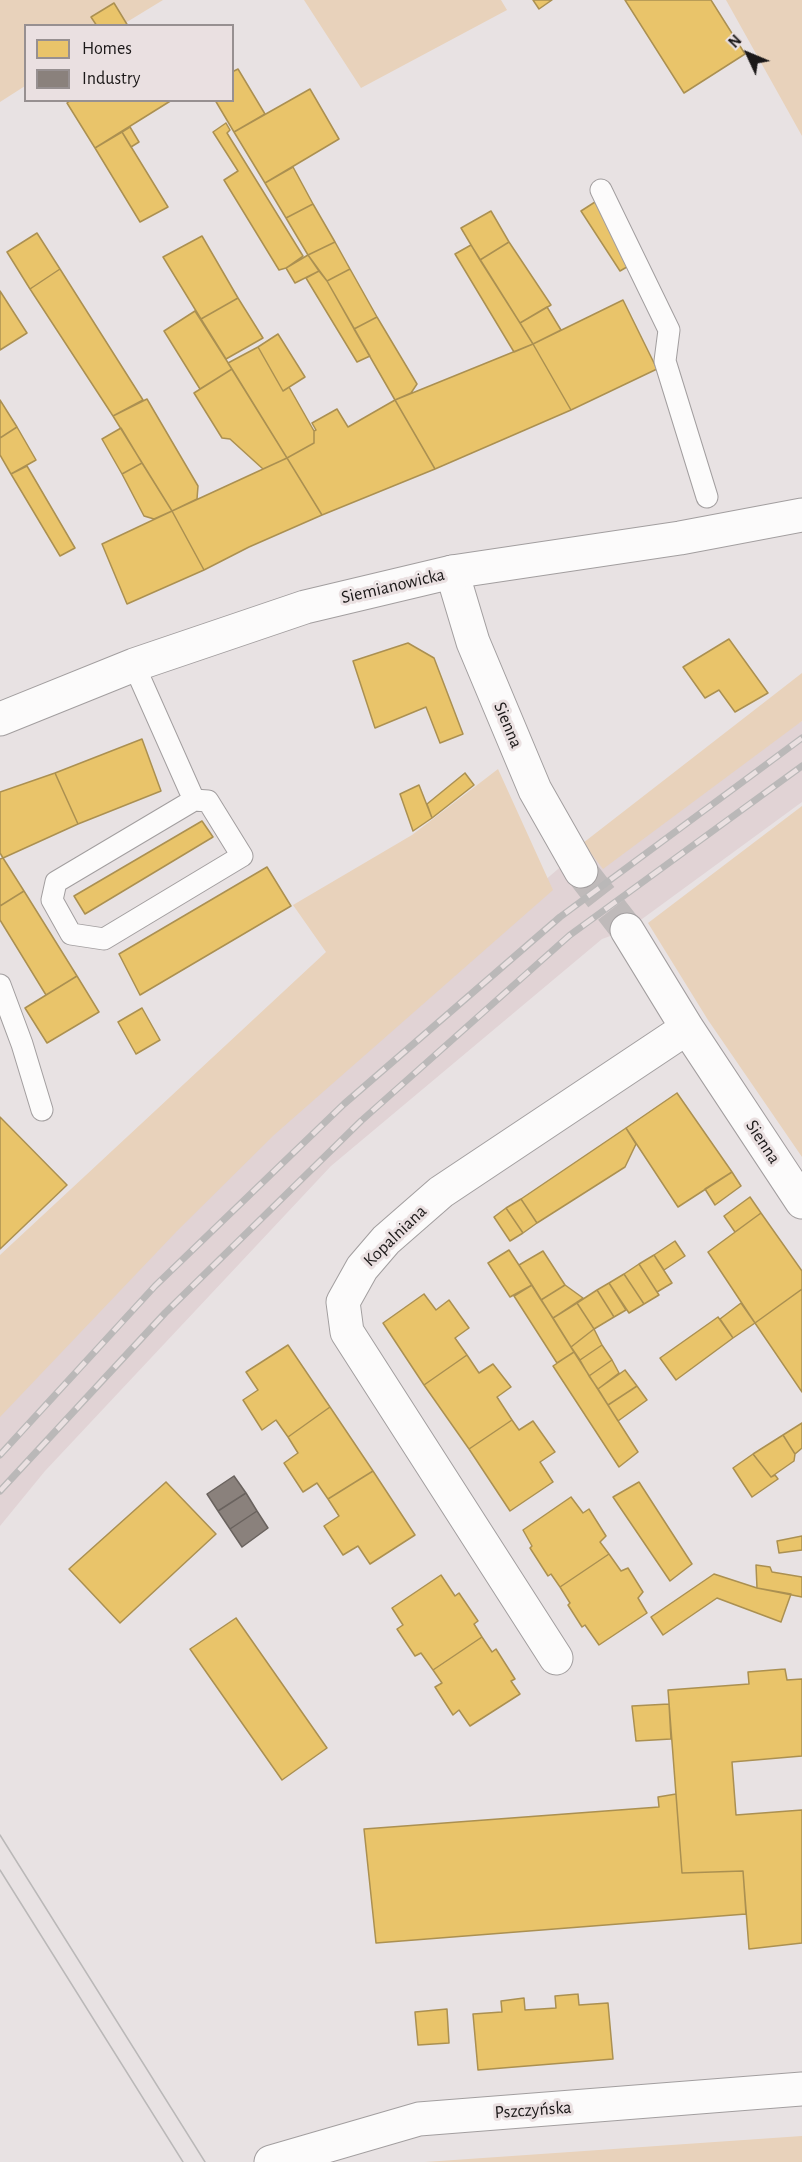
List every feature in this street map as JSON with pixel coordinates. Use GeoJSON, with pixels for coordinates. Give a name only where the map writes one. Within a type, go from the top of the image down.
{"type":"FeatureCollection","features":[{"type":"Feature","properties":{"kind":"street","name":"Siemianowicka"},"geometry":{"type":"LineString","coordinates":[[0,719],[134,665],[305,607],[452,572],[680,538],[802,515]]}},
{"type":"Feature","properties":{"kind":"street","name":"Sienna"},"geometry":{"type":"LineString","coordinates":[[452,572],[473,642],[535,790],[581,871]]}},
{"type":"Feature","properties":{"kind":"street","name":"Sienna"},"geometry":{"type":"LineString","coordinates":[[627,930],[687,1028],[802,1202]]}},
{"type":"Feature","properties":{"kind":"street","name":"Kopalniana"},"geometry":{"type":"LineString","coordinates":[[556,1658],[346,1332],[343,1302],[362,1268],[386,1240],[441,1192],[687,1028]]}},
{"type":"Feature","properties":{"kind":"street","name":"Pszczyńska"},"geometry":{"type":"LineString","coordinates":[[271,2162],[419,2119],[802,2089]]}},
{"type":"Feature","properties":{"kind":"lane"},"geometry":{"type":"LineString","coordinates":[[601,190],[669,330],[665,361],[707,497]]}},
{"type":"Feature","properties":{"kind":"lane"},"geometry":{"type":"LineString","coordinates":[[134,665],[194,801]]}},
{"type":"Feature","properties":{"kind":"lane"},"geometry":{"type":"LineString","coordinates":[[194,801],[208,801],[242,856],[104,939],[71,934],[52,900],[56,882],[194,801]]}},
{"type":"Feature","properties":{"kind":"lane"},"geometry":{"type":"LineString","coordinates":[[0,985],[22,1044],[42,1110]]}},
{"type":"Feature","properties":{"kind":"shaded area"},"geometry":{"type":"Polygon","coordinates":[[[0,0],[163,0],[124,24],[24,24],[24,87],[0,102],[0,0]]]}},
{"type":"Feature","properties":{"kind":"shaded area"},"geometry":{"type":"Polygon","coordinates":[[[304,0],[501,0],[507,10],[361,88],[304,0]]]}},
{"type":"Feature","properties":{"kind":"shaded area"},"geometry":{"type":"Polygon","coordinates":[[[726,0],[802,0],[802,136],[726,0]]]}},
{"type":"Feature","properties":{"kind":"shaded area"},"geometry":{"type":"Polygon","coordinates":[[[802,673],[802,721],[603,869],[583,843],[802,673]]]}},
{"type":"Feature","properties":{"kind":"shaded area"},"geometry":{"type":"Polygon","coordinates":[[[802,721],[802,802],[627,930],[602,939],[331,1166],[45,1471],[0,1526],[0,1403],[269,1117],[614,821],[802,721]]]}},
{"type":"Feature","properties":{"kind":"shaded area"},"geometry":{"type":"Polygon","coordinates":[[[498,769],[553,890],[274,1135],[177,1231],[0,1417],[0,1255],[326,952],[293,905],[412,835],[498,769]]]}},
{"type":"Feature","properties":{"kind":"shaded area"},"geometry":{"type":"Polygon","coordinates":[[[802,806],[802,1157],[708,1020],[648,923],[802,806]]]}},
{"type":"Feature","properties":{"kind":"shaded area"},"geometry":{"type":"Polygon","coordinates":[[[802,2136],[802,2162],[425,2162],[802,2136]]]}},
{"type":"Feature","properties":{"kind":"building: Homes"},"geometry":{"type":"Polygon","coordinates":[[[533,0],[552,0],[539,9],[533,0]]]}},
{"type":"Feature","properties":{"kind":"building: Homes"},"geometry":{"type":"Polygon","coordinates":[[[625,0],[711,0],[745,54],[684,93],[625,0]]]}},
{"type":"Feature","properties":{"kind":"building: Homes"},"geometry":{"type":"Polygon","coordinates":[[[114,3],[127,24],[96,24],[91,17],[114,3]]]}},
{"type":"Feature","properties":{"kind":"building: Homes"},"geometry":{"type":"Polygon","coordinates":[[[238,69],[265,114],[234,132],[216,102],[234,102],[234,71],[238,69]]]}},
{"type":"Feature","properties":{"kind":"building: Homes"},"geometry":{"type":"Polygon","coordinates":[[[310,89],[339,139],[265,183],[234,132],[310,89]]]}},
{"type":"Feature","properties":{"kind":"building: Homes"},"geometry":{"type":"Polygon","coordinates":[[[68,102],[169,102],[95,148],[68,102]]]}},
{"type":"Feature","properties":{"kind":"building: Homes"},"geometry":{"type":"Polygon","coordinates":[[[226,123],[230,130],[227,133],[303,256],[286,268],[279,270],[224,180],[238,171],[213,132],[226,123]]]}},
{"type":"Feature","properties":{"kind":"building: Homes"},"geometry":{"type":"Polygon","coordinates":[[[130,127],[139,142],[131,147],[122,132],[130,127]]]}},
{"type":"Feature","properties":{"kind":"building: Homes"},"geometry":{"type":"Polygon","coordinates":[[[122,132],[168,207],[140,222],[95,148],[122,132]]]}},
{"type":"Feature","properties":{"kind":"building: Homes"},"geometry":{"type":"Polygon","coordinates":[[[293,167],[313,204],[286,218],[265,183],[293,167]]]}},
{"type":"Feature","properties":{"kind":"building: Homes"},"geometry":{"type":"Polygon","coordinates":[[[595,202],[632,264],[620,271],[581,211],[595,202]]]}},
{"type":"Feature","properties":{"kind":"building: Homes"},"geometry":{"type":"Polygon","coordinates":[[[313,204],[335,242],[308,255],[286,218],[313,204]]]}},
{"type":"Feature","properties":{"kind":"building: Homes"},"geometry":{"type":"Polygon","coordinates":[[[491,211],[509,242],[480,260],[461,228],[491,211]]]}},
{"type":"Feature","properties":{"kind":"building: Homes"},"geometry":{"type":"Polygon","coordinates":[[[37,233],[60,269],[30,289],[7,252],[37,233]]]}},
{"type":"Feature","properties":{"kind":"building: Homes"},"geometry":{"type":"Polygon","coordinates":[[[202,236],[238,298],[201,319],[163,257],[202,236]]]}},
{"type":"Feature","properties":{"kind":"building: Homes"},"geometry":{"type":"Polygon","coordinates":[[[335,242],[350,269],[327,281],[308,255],[335,242]]]}},
{"type":"Feature","properties":{"kind":"building: Homes"},"geometry":{"type":"Polygon","coordinates":[[[509,242],[551,305],[520,323],[480,260],[509,242]]]}},
{"type":"Feature","properties":{"kind":"building: Homes"},"geometry":{"type":"Polygon","coordinates":[[[471,245],[533,344],[514,352],[455,254],[471,245]]]}},
{"type":"Feature","properties":{"kind":"building: Homes"},"geometry":{"type":"Polygon","coordinates":[[[308,255],[319,271],[295,283],[286,268],[308,255]]]}},
{"type":"Feature","properties":{"kind":"building: Homes"},"geometry":{"type":"Polygon","coordinates":[[[60,269],[143,400],[113,416],[30,289],[60,269]]]}},
{"type":"Feature","properties":{"kind":"building: Homes"},"geometry":{"type":"Polygon","coordinates":[[[350,269],[377,317],[354,329],[327,281],[350,269]]]}},
{"type":"Feature","properties":{"kind":"building: Homes"},"geometry":{"type":"Polygon","coordinates":[[[319,271],[370,356],[357,362],[306,278],[319,271]]]}},
{"type":"Feature","properties":{"kind":"building: Homes"},"geometry":{"type":"Polygon","coordinates":[[[0,291],[27,333],[0,350],[0,291]]]}},
{"type":"Feature","properties":{"kind":"building: Homes"},"geometry":{"type":"Polygon","coordinates":[[[238,298],[263,338],[226,359],[201,319],[238,298]]]}},
{"type":"Feature","properties":{"kind":"building: Homes"},"geometry":{"type":"Polygon","coordinates":[[[623,300],[657,369],[571,410],[533,344],[623,300]]]}},
{"type":"Feature","properties":{"kind":"building: Homes"},"geometry":{"type":"Polygon","coordinates":[[[547,307],[561,330],[533,344],[520,323],[547,307]]]}},
{"type":"Feature","properties":{"kind":"building: Homes"},"geometry":{"type":"Polygon","coordinates":[[[195,311],[232,369],[200,389],[164,331],[195,311]]]}},
{"type":"Feature","properties":{"kind":"building: Homes"},"geometry":{"type":"Polygon","coordinates":[[[377,317],[417,384],[411,393],[395,400],[354,329],[377,317]]]}},
{"type":"Feature","properties":{"kind":"building: Homes"},"geometry":{"type":"Polygon","coordinates":[[[278,334],[305,377],[283,391],[258,347],[278,334]]]}},
{"type":"Feature","properties":{"kind":"building: Homes"},"geometry":{"type":"Polygon","coordinates":[[[533,344],[571,410],[435,469],[395,400],[533,344]]]}},
{"type":"Feature","properties":{"kind":"building: Homes"},"geometry":{"type":"Polygon","coordinates":[[[258,347],[283,391],[289,387],[314,431],[314,443],[287,458],[228,363],[258,347]]]}},
{"type":"Feature","properties":{"kind":"building: Homes"},"geometry":{"type":"Polygon","coordinates":[[[232,369],[287,458],[263,469],[230,439],[222,438],[194,393],[232,369]]]}},
{"type":"Feature","properties":{"kind":"building: Homes"},"geometry":{"type":"Polygon","coordinates":[[[147,399],[198,486],[197,499],[172,511],[113,416],[147,399]]]}},
{"type":"Feature","properties":{"kind":"building: Homes"},"geometry":{"type":"Polygon","coordinates":[[[0,400],[17,427],[0,438],[0,400]]]}},
{"type":"Feature","properties":{"kind":"building: Homes"},"geometry":{"type":"Polygon","coordinates":[[[395,400],[435,469],[322,515],[287,458],[314,443],[314,431],[316,430],[312,423],[337,409],[348,427],[395,400]]]}},
{"type":"Feature","properties":{"kind":"building: Homes"},"geometry":{"type":"Polygon","coordinates":[[[17,427],[36,460],[11,474],[0,455],[0,438],[17,427]]]}},
{"type":"Feature","properties":{"kind":"building: Homes"},"geometry":{"type":"Polygon","coordinates":[[[121,428],[142,463],[122,474],[102,439],[121,428]]]}},
{"type":"Feature","properties":{"kind":"building: Homes"},"geometry":{"type":"Polygon","coordinates":[[[287,458],[322,515],[249,547],[204,570],[172,511],[287,458]]]}},
{"type":"Feature","properties":{"kind":"building: Homes"},"geometry":{"type":"Polygon","coordinates":[[[142,463],[172,511],[154,519],[144,516],[122,474],[142,463]]]}},
{"type":"Feature","properties":{"kind":"building: Homes"},"geometry":{"type":"Polygon","coordinates":[[[27,466],[75,548],[60,556],[11,474],[27,466]]]}},
{"type":"Feature","properties":{"kind":"building: Homes"},"geometry":{"type":"Polygon","coordinates":[[[172,511],[204,570],[127,604],[102,544],[172,511]]]}},
{"type":"Feature","properties":{"kind":"building: Homes"},"geometry":{"type":"Polygon","coordinates":[[[729,639],[768,693],[735,712],[719,690],[705,698],[683,667],[729,639]]]}},
{"type":"Feature","properties":{"kind":"building: Homes"},"geometry":{"type":"Polygon","coordinates":[[[408,643],[434,658],[463,734],[440,743],[426,707],[375,728],[353,661],[408,643]]]}},
{"type":"Feature","properties":{"kind":"building: Homes"},"geometry":{"type":"Polygon","coordinates":[[[142,739],[161,791],[78,824],[55,773],[142,739]]]}},
{"type":"Feature","properties":{"kind":"building: Homes"},"geometry":{"type":"Polygon","coordinates":[[[55,773],[78,824],[3,858],[0,853],[0,792],[55,773]]]}},
{"type":"Feature","properties":{"kind":"building: Homes"},"geometry":{"type":"Polygon","coordinates":[[[465,773],[474,785],[432,818],[427,804],[465,773]]]}},
{"type":"Feature","properties":{"kind":"building: Homes"},"geometry":{"type":"Polygon","coordinates":[[[419,785],[432,818],[413,831],[400,794],[419,785]]]}},
{"type":"Feature","properties":{"kind":"building: Homes"},"geometry":{"type":"Polygon","coordinates":[[[202,821],[213,837],[85,914],[74,896],[202,821]]]}},
{"type":"Feature","properties":{"kind":"building: Homes"},"geometry":{"type":"Polygon","coordinates":[[[3,858],[24,891],[0,906],[0,859],[3,858]]]}},
{"type":"Feature","properties":{"kind":"building: Homes"},"geometry":{"type":"Polygon","coordinates":[[[267,867],[291,906],[140,995],[119,954],[267,867]]]}},
{"type":"Feature","properties":{"kind":"building: Homes"},"geometry":{"type":"Polygon","coordinates":[[[24,891],[77,976],[46,995],[0,920],[0,906],[24,891]]]}},
{"type":"Feature","properties":{"kind":"building: Homes"},"geometry":{"type":"Polygon","coordinates":[[[77,976],[99,1012],[47,1043],[25,1008],[77,976]]]}},
{"type":"Feature","properties":{"kind":"building: Homes"},"geometry":{"type":"Polygon","coordinates":[[[142,1008],[160,1040],[136,1054],[118,1022],[142,1008]]]}},
{"type":"Feature","properties":{"kind":"building: Homes"},"geometry":{"type":"Polygon","coordinates":[[[677,1093],[732,1172],[678,1207],[626,1128],[677,1093]]]}},
{"type":"Feature","properties":{"kind":"building: Homes"},"geometry":{"type":"Polygon","coordinates":[[[0,1117],[67,1185],[0,1249],[0,1117]]]}},
{"type":"Feature","properties":{"kind":"building: Homes"},"geometry":{"type":"Polygon","coordinates":[[[626,1128],[636,1144],[625,1167],[537,1223],[521,1199],[626,1128]]]}},
{"type":"Feature","properties":{"kind":"building: Homes"},"geometry":{"type":"Polygon","coordinates":[[[732,1172],[741,1186],[715,1205],[705,1189],[732,1172]]]}},
{"type":"Feature","properties":{"kind":"building: Homes"},"geometry":{"type":"Polygon","coordinates":[[[750,1197],[761,1213],[735,1232],[724,1216],[750,1197]]]}},
{"type":"Feature","properties":{"kind":"building: Homes"},"geometry":{"type":"Polygon","coordinates":[[[521,1199],[537,1223],[523,1233],[506,1208],[521,1199]]]}},
{"type":"Feature","properties":{"kind":"building: Homes"},"geometry":{"type":"Polygon","coordinates":[[[506,1208],[523,1233],[510,1241],[494,1217],[506,1208]]]}},
{"type":"Feature","properties":{"kind":"building: Homes"},"geometry":{"type":"Polygon","coordinates":[[[761,1213],[802,1271],[802,1289],[755,1323],[708,1252],[761,1213]]]}},
{"type":"Feature","properties":{"kind":"building: Homes"},"geometry":{"type":"Polygon","coordinates":[[[675,1241],[685,1256],[664,1270],[654,1255],[675,1241]]]}},
{"type":"Feature","properties":{"kind":"building: Homes"},"geometry":{"type":"Polygon","coordinates":[[[509,1250],[532,1285],[510,1297],[488,1263],[509,1250]]]}},
{"type":"Feature","properties":{"kind":"building: Homes"},"geometry":{"type":"Polygon","coordinates":[[[543,1251],[565,1285],[541,1300],[519,1265],[543,1251]]]}},
{"type":"Feature","properties":{"kind":"building: Homes"},"geometry":{"type":"Polygon","coordinates":[[[654,1255],[672,1283],[657,1292],[639,1264],[654,1255]]]}},
{"type":"Feature","properties":{"kind":"building: Homes"},"geometry":{"type":"Polygon","coordinates":[[[639,1264],[659,1295],[644,1304],[624,1274],[639,1264]]]}},
{"type":"Feature","properties":{"kind":"building: Homes"},"geometry":{"type":"Polygon","coordinates":[[[624,1274],[644,1304],[629,1313],[609,1283],[624,1274]]]}},
{"type":"Feature","properties":{"kind":"building: Homes"},"geometry":{"type":"Polygon","coordinates":[[[609,1283],[626,1310],[614,1317],[597,1290],[609,1283]]]}},
{"type":"Feature","properties":{"kind":"building: Homes"},"geometry":{"type":"Polygon","coordinates":[[[532,1285],[574,1352],[557,1363],[514,1296],[532,1285]]]}},
{"type":"Feature","properties":{"kind":"building: Homes"},"geometry":{"type":"Polygon","coordinates":[[[565,1285],[583,1298],[553,1318],[541,1300],[565,1285]]]}},
{"type":"Feature","properties":{"kind":"building: Homes"},"geometry":{"type":"Polygon","coordinates":[[[802,1289],[802,1392],[755,1323],[802,1289]]]}},
{"type":"Feature","properties":{"kind":"building: Homes"},"geometry":{"type":"Polygon","coordinates":[[[597,1290],[614,1317],[594,1329],[577,1303],[597,1290]]]}},
{"type":"Feature","properties":{"kind":"building: Homes"},"geometry":{"type":"Polygon","coordinates":[[[424,1294],[436,1310],[449,1300],[469,1328],[455,1338],[467,1355],[424,1385],[383,1323],[424,1294]]]}},
{"type":"Feature","properties":{"kind":"building: Homes"},"geometry":{"type":"Polygon","coordinates":[[[577,1303],[594,1329],[571,1347],[553,1318],[577,1303]]]}},
{"type":"Feature","properties":{"kind":"building: Homes"},"geometry":{"type":"Polygon","coordinates":[[[741,1303],[755,1323],[733,1338],[720,1319],[741,1303]]]}},
{"type":"Feature","properties":{"kind":"building: Homes"},"geometry":{"type":"Polygon","coordinates":[[[718,1317],[733,1338],[676,1380],[660,1358],[718,1317]]]}},
{"type":"Feature","properties":{"kind":"building: Homes"},"geometry":{"type":"Polygon","coordinates":[[[594,1329],[602,1345],[580,1360],[571,1347],[594,1329]]]}},
{"type":"Feature","properties":{"kind":"building: Homes"},"geometry":{"type":"Polygon","coordinates":[[[288,1345],[330,1407],[288,1437],[276,1420],[262,1430],[243,1400],[258,1390],[246,1372],[288,1345]]]}},
{"type":"Feature","properties":{"kind":"building: Homes"},"geometry":{"type":"Polygon","coordinates":[[[602,1345],[612,1360],[589,1376],[580,1360],[602,1345]]]}},
{"type":"Feature","properties":{"kind":"building: Homes"},"geometry":{"type":"Polygon","coordinates":[[[574,1352],[638,1452],[619,1467],[553,1366],[574,1352]]]}},
{"type":"Feature","properties":{"kind":"building: Homes"},"geometry":{"type":"Polygon","coordinates":[[[467,1355],[479,1373],[493,1364],[511,1387],[497,1397],[512,1420],[469,1449],[424,1385],[467,1355]]]}},
{"type":"Feature","properties":{"kind":"building: Homes"},"geometry":{"type":"Polygon","coordinates":[[[612,1360],[619,1373],[598,1389],[589,1376],[612,1360]]]}},
{"type":"Feature","properties":{"kind":"building: Homes"},"geometry":{"type":"Polygon","coordinates":[[[625,1370],[637,1386],[608,1405],[598,1389],[625,1370]]]}},
{"type":"Feature","properties":{"kind":"building: Homes"},"geometry":{"type":"Polygon","coordinates":[[[637,1386],[647,1400],[618,1421],[608,1405],[637,1386]]]}},
{"type":"Feature","properties":{"kind":"building: Homes"},"geometry":{"type":"Polygon","coordinates":[[[330,1407],[373,1471],[328,1499],[317,1483],[303,1492],[284,1463],[298,1453],[288,1437],[330,1407]]]}},
{"type":"Feature","properties":{"kind":"building: Homes"},"geometry":{"type":"Polygon","coordinates":[[[512,1420],[519,1430],[533,1421],[555,1452],[540,1462],[553,1482],[510,1511],[469,1449],[512,1420]]]}},
{"type":"Feature","properties":{"kind":"building: Homes"},"geometry":{"type":"Polygon","coordinates":[[[802,1423],[802,1448],[795,1454],[783,1435],[802,1423]]]}},
{"type":"Feature","properties":{"kind":"building: Homes"},"geometry":{"type":"Polygon","coordinates":[[[783,1435],[795,1454],[794,1461],[771,1477],[753,1454],[783,1435]]]}},
{"type":"Feature","properties":{"kind":"building: Homes"},"geometry":{"type":"Polygon","coordinates":[[[753,1454],[771,1477],[775,1475],[778,1479],[752,1497],[733,1468],[753,1454]]]}},
{"type":"Feature","properties":{"kind":"building: Homes"},"geometry":{"type":"Polygon","coordinates":[[[373,1471],[415,1535],[370,1564],[358,1546],[343,1555],[324,1526],[339,1516],[328,1499],[373,1471]]]}},
{"type":"Feature","properties":{"kind":"building: Homes"},"geometry":{"type":"Polygon","coordinates":[[[166,1482],[216,1534],[120,1623],[69,1569],[166,1482]]]}},
{"type":"Feature","properties":{"kind":"building: Homes"},"geometry":{"type":"Polygon","coordinates":[[[639,1482],[692,1564],[670,1581],[613,1497],[639,1482]]]}},
{"type":"Feature","properties":{"kind":"building: Homes"},"geometry":{"type":"Polygon","coordinates":[[[571,1497],[583,1513],[589,1509],[606,1536],[600,1542],[609,1554],[560,1587],[551,1574],[548,1576],[530,1548],[532,1546],[523,1530],[571,1497]]]}},
{"type":"Feature","properties":{"kind":"building: Homes"},"geometry":{"type":"Polygon","coordinates":[[[802,1536],[802,1550],[779,1553],[777,1541],[802,1536]]]}},
{"type":"Feature","properties":{"kind":"building: Homes"},"geometry":{"type":"Polygon","coordinates":[[[609,1554],[621,1571],[628,1568],[643,1592],[638,1598],[647,1613],[599,1645],[585,1625],[582,1627],[560,1587],[609,1554]]]}},
{"type":"Feature","properties":{"kind":"building: Homes"},"geometry":{"type":"Polygon","coordinates":[[[756,1565],[770,1567],[772,1572],[802,1577],[802,1597],[757,1588],[756,1565]]]}},
{"type":"Feature","properties":{"kind":"building: Homes"},"geometry":{"type":"Polygon","coordinates":[[[714,1574],[757,1588],[791,1594],[781,1622],[717,1598],[663,1635],[651,1617],[714,1574]]]}},
{"type":"Feature","properties":{"kind":"building: Homes"},"geometry":{"type":"Polygon","coordinates":[[[441,1575],[455,1596],[459,1593],[478,1621],[474,1624],[482,1637],[433,1670],[421,1653],[415,1656],[397,1629],[403,1625],[392,1608],[441,1575]]]}},
{"type":"Feature","properties":{"kind":"building: Homes"},"geometry":{"type":"Polygon","coordinates":[[[236,1618],[327,1748],[282,1780],[190,1649],[236,1618]]]}},
{"type":"Feature","properties":{"kind":"building: Homes"},"geometry":{"type":"Polygon","coordinates":[[[482,1637],[492,1652],[496,1649],[515,1679],[511,1681],[520,1694],[470,1726],[459,1710],[453,1715],[435,1687],[442,1683],[433,1670],[482,1637]]]}},
{"type":"Feature","properties":{"kind":"building: Homes"},"geometry":{"type":"Polygon","coordinates":[[[785,1669],[787,1680],[802,1679],[802,1756],[732,1762],[736,1815],[802,1810],[802,1943],[749,1949],[743,1871],[682,1873],[668,1690],[749,1684],[748,1672],[785,1669]]]}},
{"type":"Feature","properties":{"kind":"building: Homes"},"geometry":{"type":"Polygon","coordinates":[[[669,1704],[671,1739],[636,1741],[632,1706],[669,1704]]]}},
{"type":"Feature","properties":{"kind":"building: Homes"},"geometry":{"type":"Polygon","coordinates":[[[676,1794],[682,1873],[743,1871],[746,1914],[376,1943],[364,1829],[659,1807],[658,1797],[676,1794]]]}},
{"type":"Feature","properties":{"kind":"building: Homes"},"geometry":{"type":"Polygon","coordinates":[[[578,1994],[579,2005],[608,2003],[613,2059],[478,2070],[473,2014],[502,2012],[501,2001],[524,1998],[525,2010],[556,2008],[555,1996],[578,1994]]]}},
{"type":"Feature","properties":{"kind":"building: Homes"},"geometry":{"type":"Polygon","coordinates":[[[447,2009],[449,2043],[418,2045],[415,2012],[447,2009]]]}},
{"type":"Feature","properties":{"kind":"building: Industry"},"geometry":{"type":"Polygon","coordinates":[[[234,1476],[246,1493],[218,1511],[207,1494],[234,1476]]]}},
{"type":"Feature","properties":{"kind":"building: Industry"},"geometry":{"type":"Polygon","coordinates":[[[246,1493],[257,1511],[230,1529],[218,1511],[246,1493]]]}},
{"type":"Feature","properties":{"kind":"building: Industry"},"geometry":{"type":"Polygon","coordinates":[[[257,1511],[268,1528],[242,1547],[230,1529],[257,1511]]]}},
{"type":"Feature","properties":{"kind":"tunnel"},"geometry":{"type":"LineString","coordinates":[[581,871],[627,930]]}},
{"type":"Feature","properties":{"kind":"tram line"},"geometry":{"type":"LineString","coordinates":[[0,1835],[205,2162]]}},
{"type":"Feature","properties":{"kind":"tram line"},"geometry":{"type":"LineString","coordinates":[[0,1870],[183,2162]]}},
{"type":"Feature","properties":{"kind":"railway"},"geometry":{"type":"LineString","coordinates":[[0,1455],[155,1286],[344,1104],[560,917],[802,738]]}},
{"type":"Feature","properties":{"kind":"railway"},"geometry":{"type":"LineString","coordinates":[[0,1491],[165,1313],[361,1121],[570,935],[802,766]]}}]}
